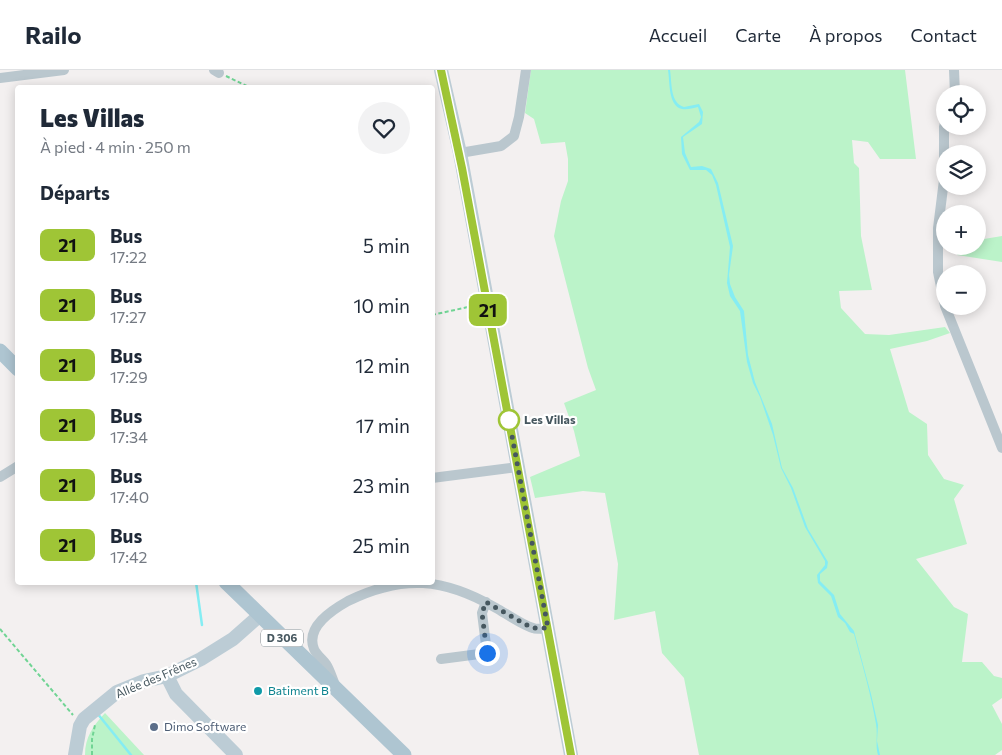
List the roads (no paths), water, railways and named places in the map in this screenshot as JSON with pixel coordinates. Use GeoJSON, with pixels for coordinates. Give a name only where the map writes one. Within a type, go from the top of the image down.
{"type":"FeatureCollection","features":[{"type":"Feature","properties":{"kind":"main road"},"geometry":{"type":"LineString","coordinates":[[441,70],[460,153],[486,303],[571,755]]}},
{"type":"Feature","properties":{"kind":"main road"},"geometry":{"type":"LineString","coordinates":[[0,351],[15,366]]}},
{"type":"Feature","properties":{"kind":"main road","name":"D 306"},"geometry":{"type":"LineString","coordinates":[[229,585],[404,755]]}},
{"type":"Feature","properties":{"kind":"main road","name":"Allée des Frênes"},"geometry":{"type":"LineString","coordinates":[[75,755],[80,726],[84,719],[117,692],[144,681],[166,676],[201,659],[233,639],[259,616]]}},
{"type":"Feature","properties":{"kind":"main road"},"geometry":{"type":"LineString","coordinates":[[166,676],[176,694],[236,755]]}},
{"type":"Feature","properties":{"kind":"street"},"geometry":{"type":"LineString","coordinates":[[0,78],[64,70]]}},
{"type":"Feature","properties":{"kind":"street"},"geometry":{"type":"LineString","coordinates":[[460,153],[501,146],[514,136],[519,117],[526,70]]}},
{"type":"Feature","properties":{"kind":"street"},"geometry":{"type":"LineString","coordinates":[[954,70],[955,85]]}},
{"type":"Feature","properties":{"kind":"street"},"geometry":{"type":"LineString","coordinates":[[938,265],[938,228],[944,180],[944,135]]}},
{"type":"Feature","properties":{"kind":"street"},"geometry":{"type":"LineString","coordinates":[[949,315],[1002,448]]}},
{"type":"Feature","properties":{"kind":"street"},"geometry":{"type":"LineString","coordinates":[[435,478],[518,467]]}},
{"type":"Feature","properties":{"kind":"street"},"geometry":{"type":"LineString","coordinates":[[0,477],[15,468]]}},
{"type":"Feature","properties":{"kind":"street"},"geometry":{"type":"LineString","coordinates":[[435,584],[466,592],[532,628],[548,628]]}},
{"type":"Feature","properties":{"kind":"street"},"geometry":{"type":"LineString","coordinates":[[338,692],[328,666],[314,650],[312,637],[318,622],[339,606],[362,594],[397,585]]}},
{"type":"Feature","properties":{"kind":"street"},"geometry":{"type":"LineString","coordinates":[[441,659],[487,653],[482,613],[486,602]]}},
{"type":"Feature","properties":{"kind":"water"},"geometry":{"type":"Polygon","coordinates":[[[668,70],[670,70],[672,92],[679,105],[684,107],[699,104],[703,112],[702,124],[683,137],[685,153],[691,167],[702,166],[711,169],[718,183],[733,246],[729,275],[730,284],[735,297],[744,311],[748,355],[755,382],[772,424],[782,468],[793,488],[808,529],[828,562],[827,568],[820,574],[820,581],[834,595],[840,614],[854,631],[878,725],[877,741],[877,728],[872,702],[854,634],[850,632],[845,623],[838,617],[831,596],[818,583],[817,575],[825,565],[825,561],[805,527],[791,488],[781,468],[773,435],[760,397],[753,383],[747,362],[740,311],[730,296],[727,283],[730,247],[716,185],[712,175],[706,170],[690,170],[682,154],[681,137],[699,122],[701,117],[698,107],[682,109],[677,107],[672,99],[668,70]]]}},
{"type":"Feature","properties":{"kind":"water"},"geometry":{"type":"Polygon","coordinates":[[[877,741],[880,755],[878,755],[877,751],[877,741]]]}},
{"type":"Feature","properties":{"kind":"waterway"},"geometry":{"type":"LineString","coordinates":[[196,585],[202,625]]}},
{"type":"Feature","properties":{"kind":"waterway"},"geometry":{"type":"LineString","coordinates":[[97,713],[131,755]]}},
{"type":"Feature","properties":{"kind":"place","name":"Les Villas"},"geometry":{"type":"Point","coordinates":[509,420]}},
{"type":"Feature","properties":{"kind":"place","name":"Batiment B"},"geometry":{"type":"Point","coordinates":[258,691]}},
{"type":"Feature","properties":{"kind":"place","name":"Dimo Software"},"geometry":{"type":"Point","coordinates":[154,727]}}]}
